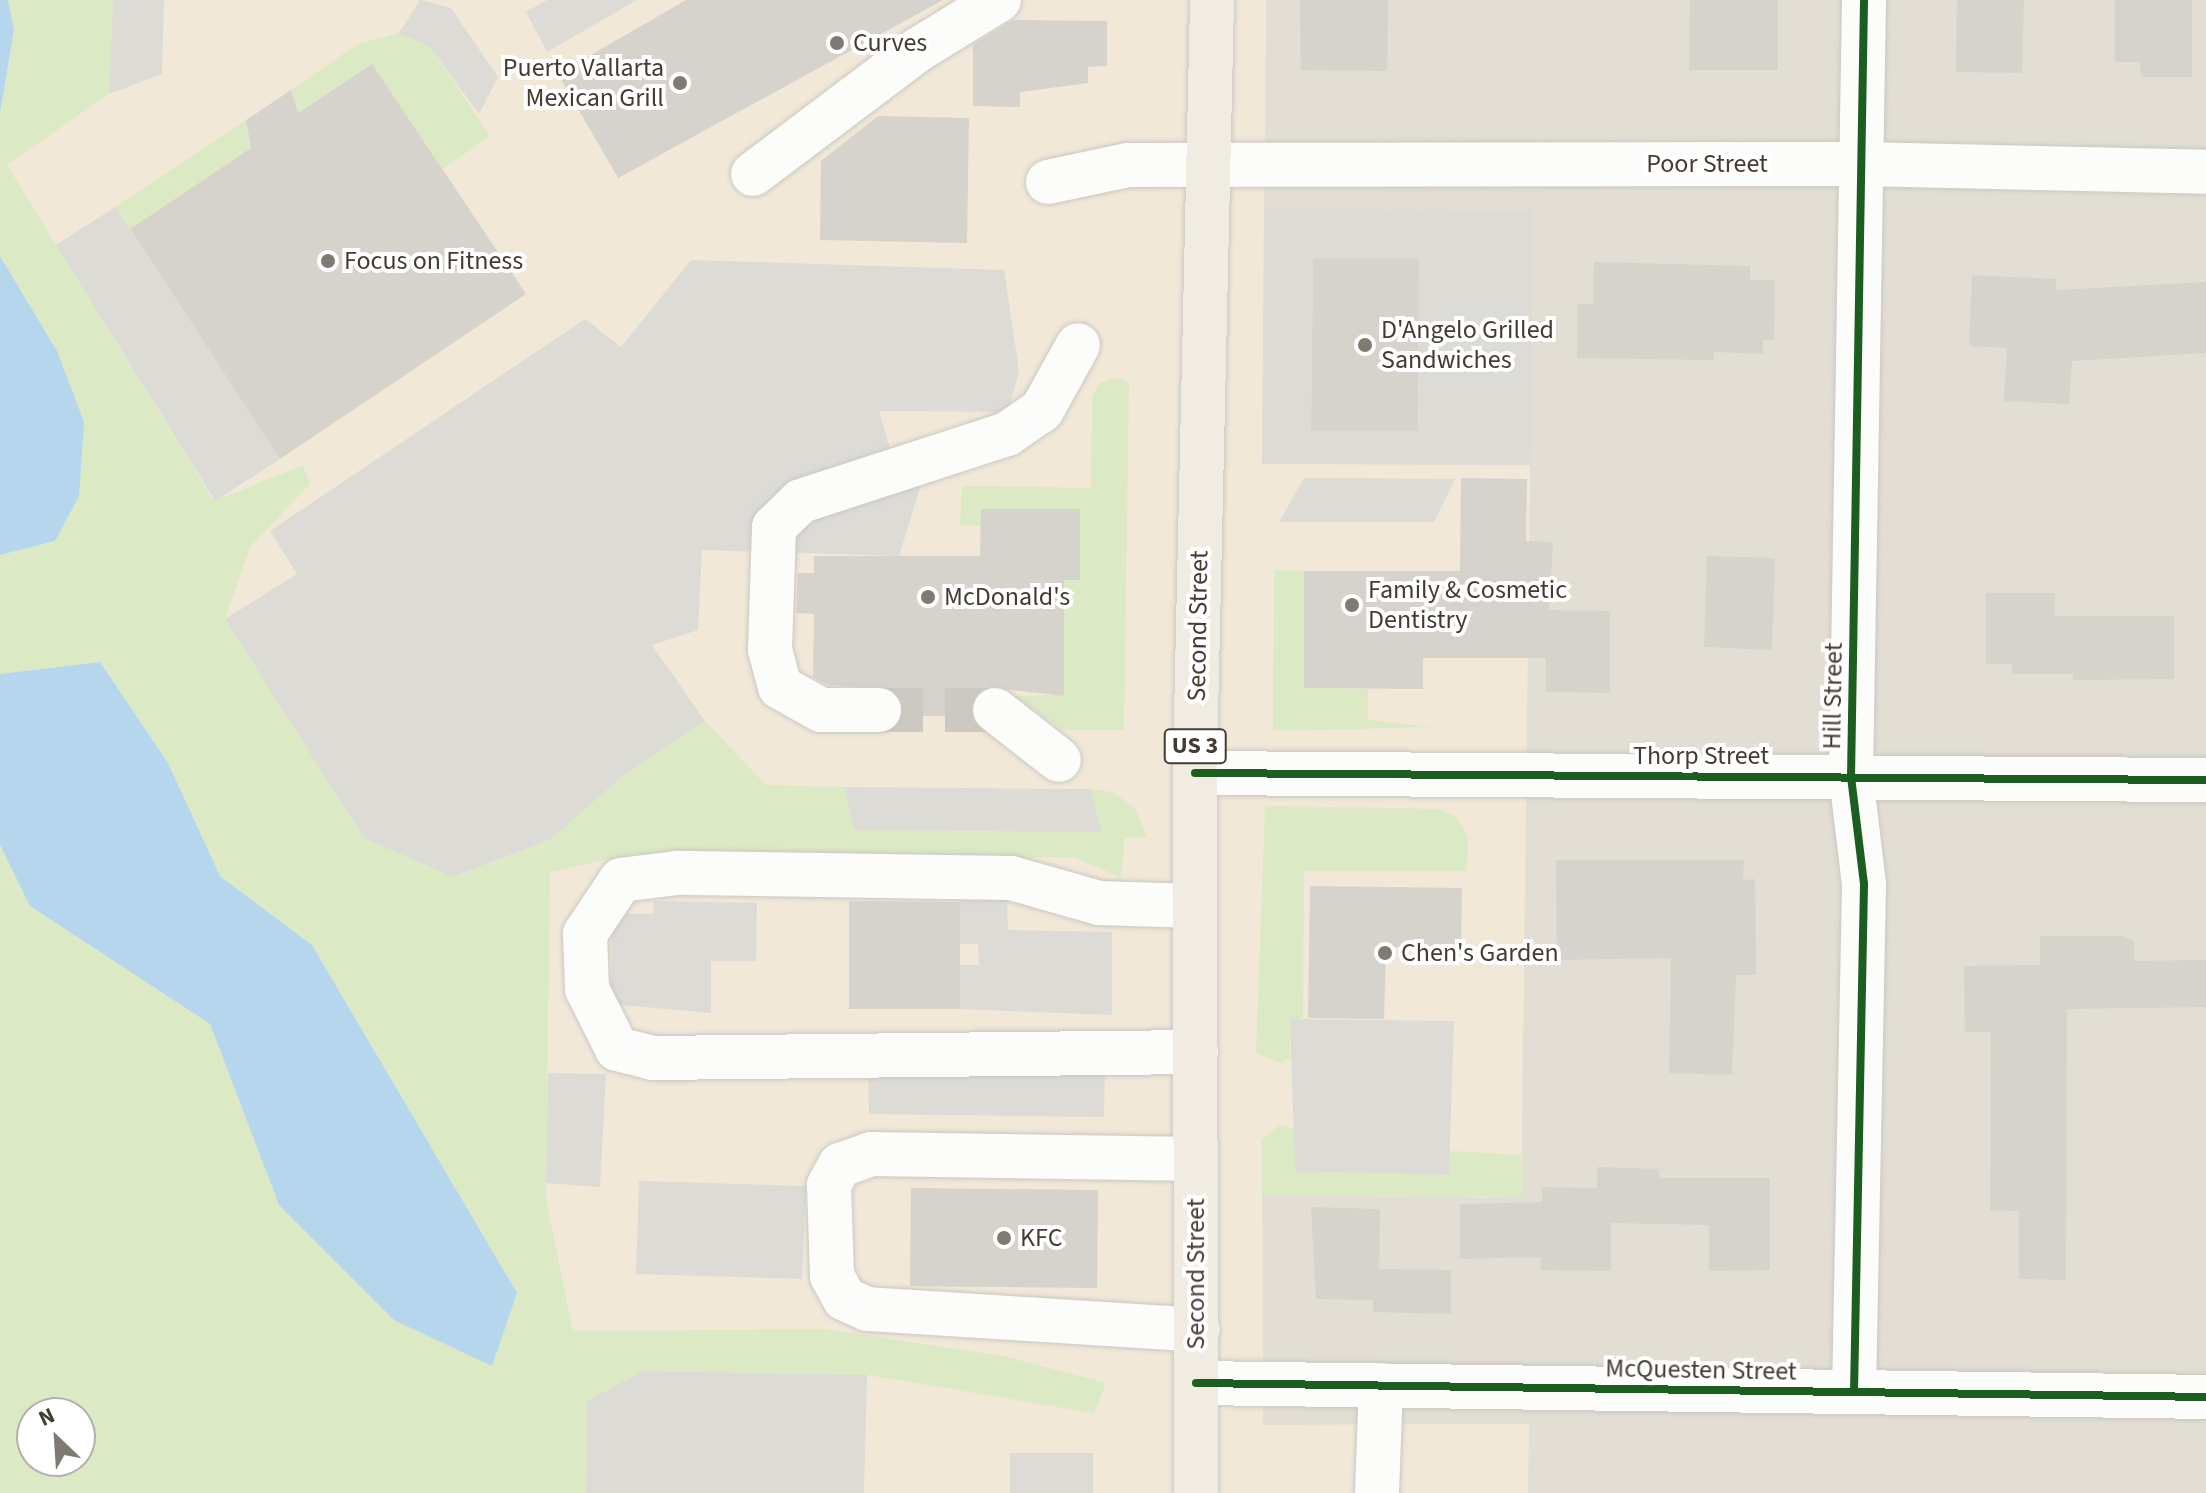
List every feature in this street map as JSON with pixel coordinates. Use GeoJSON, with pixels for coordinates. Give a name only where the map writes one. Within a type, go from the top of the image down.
{"type":"FeatureCollection","features":[{"type":"Feature","properties":{"kind":"main road","name":"Second Street"},"geometry":{"type":"LineString","coordinates":[[1196,1493],[1195,773],[1212,0]]}},
{"type":"Feature","properties":{"kind":"street"},"geometry":{"type":"LineString","coordinates":[[753,174],[919,49],[999,0]]}},
{"type":"Feature","properties":{"kind":"street","name":"Hill Street"},"geometry":{"type":"LineString","coordinates":[[1854,1392],[1864,884],[1851,777],[1864,0]]}},
{"type":"Feature","properties":{"kind":"street","name":"Poor Street"},"geometry":{"type":"LineString","coordinates":[[1048,182],[1128,165],[1862,164],[2206,172]]}},
{"type":"Feature","properties":{"kind":"street"},"geometry":{"type":"LineString","coordinates":[[879,710],[821,710],[780,687],[770,649],[774,527],[801,501],[1007,434],[1042,410],[1078,345]]}},
{"type":"Feature","properties":{"kind":"street"},"geometry":{"type":"LineString","coordinates":[[995,710],[1059,760]]}},
{"type":"Feature","properties":{"kind":"street","name":"Thorp Street"},"geometry":{"type":"LineString","coordinates":[[1195,773],[2206,780]]}},
{"type":"Feature","properties":{"kind":"street"},"geometry":{"type":"LineString","coordinates":[[1195,906],[1099,903],[1011,878],[677,873],[621,880],[585,934],[587,989],[617,1049],[652,1058],[1196,1052]]}},
{"type":"Feature","properties":{"kind":"street"},"geometry":{"type":"LineString","coordinates":[[1196,1159],[871,1154],[840,1165],[829,1185],[832,1276],[845,1299],[867,1309],[1197,1330]]}},
{"type":"Feature","properties":{"kind":"street","name":"McQuesten Street"},"geometry":{"type":"LineString","coordinates":[[1196,1383],[2206,1397]]}},
{"type":"Feature","properties":{"kind":"street"},"geometry":{"type":"LineString","coordinates":[[1377,1493],[1381,1385]]}},
{"type":"Feature","properties":{"kind":"shaded area"},"geometry":{"type":"Polygon","coordinates":[[[113,0],[1266,0],[1264,207],[1533,210],[1521,1198],[1262,1195],[1263,1425],[1529,1424],[1528,1493],[586,1493],[586,1390],[546,1199],[550,839],[225,619],[250,547],[309,485],[303,465],[215,501],[7,165],[109,94],[113,0]]]}},
{"type":"Feature","properties":{"kind":"shaded area"},"geometry":{"type":"Polygon","coordinates":[[[113,0],[164,0],[162,74],[109,94],[113,0]]]}},
{"type":"Feature","properties":{"kind":"shaded area"},"geometry":{"type":"Polygon","coordinates":[[[420,0],[451,8],[498,77],[479,114],[430,47],[399,33],[420,0]]]}},
{"type":"Feature","properties":{"kind":"shaded area"},"geometry":{"type":"Polygon","coordinates":[[[547,0],[637,0],[547,52],[526,12],[547,0]]]}},
{"type":"Feature","properties":{"kind":"shaded area"},"geometry":{"type":"Polygon","coordinates":[[[1266,0],[2206,0],[2206,1493],[1528,1493],[1528,1424],[1263,1425],[1262,1195],[1521,1198],[1533,211],[1264,207],[1266,0]]]}},
{"type":"Feature","properties":{"kind":"shaded area"},"geometry":{"type":"Polygon","coordinates":[[[115,207],[280,459],[215,501],[56,245],[115,207]]]}},
{"type":"Feature","properties":{"kind":"shaded area"},"geometry":{"type":"Polygon","coordinates":[[[1264,207],[1533,210],[1531,465],[1262,464],[1264,207]],[[1313,259],[1311,430],[1418,431],[1419,259],[1313,259]]]}},
{"type":"Feature","properties":{"kind":"shaded area"},"geometry":{"type":"Polygon","coordinates":[[[691,260],[1004,270],[1019,371],[1008,412],[879,411],[891,452],[920,488],[899,556],[702,550],[698,630],[652,645],[705,721],[623,776],[551,839],[453,877],[364,838],[225,619],[297,574],[270,531],[585,319],[621,347],[691,260]]]}},
{"type":"Feature","properties":{"kind":"shaded area"},"geometry":{"type":"Polygon","coordinates":[[[1304,478],[1455,479],[1434,522],[1279,522],[1304,478]]]}},
{"type":"Feature","properties":{"kind":"shaded area"},"geometry":{"type":"Polygon","coordinates":[[[844,787],[1090,789],[1102,832],[854,830],[844,787]]]}},
{"type":"Feature","properties":{"kind":"shaded area"},"geometry":{"type":"Polygon","coordinates":[[[1007,900],[1008,930],[1112,932],[1112,1015],[960,1009],[960,965],[979,965],[978,944],[960,944],[960,901],[1007,900]]]}},
{"type":"Feature","properties":{"kind":"shaded area"},"geometry":{"type":"Polygon","coordinates":[[[654,901],[757,903],[756,961],[711,961],[711,1013],[611,1004],[612,914],[653,914],[654,901]]]}},
{"type":"Feature","properties":{"kind":"shaded area"},"geometry":{"type":"Polygon","coordinates":[[[1290,1019],[1454,1021],[1449,1175],[1295,1171],[1290,1019]]]}},
{"type":"Feature","properties":{"kind":"shaded area"},"geometry":{"type":"Polygon","coordinates":[[[868,1066],[1105,1069],[1104,1117],[869,1114],[868,1066]]]}},
{"type":"Feature","properties":{"kind":"shaded area"},"geometry":{"type":"Polygon","coordinates":[[[548,1073],[606,1074],[600,1187],[546,1183],[548,1073]]]}},
{"type":"Feature","properties":{"kind":"shaded area"},"geometry":{"type":"Polygon","coordinates":[[[639,1181],[806,1186],[802,1279],[636,1274],[639,1181]]]}},
{"type":"Feature","properties":{"kind":"shaded area"},"geometry":{"type":"Polygon","coordinates":[[[643,1371],[867,1375],[864,1493],[586,1493],[587,1401],[643,1371]]]}},
{"type":"Feature","properties":{"kind":"shaded area"},"geometry":{"type":"Polygon","coordinates":[[[1010,1453],[1093,1453],[1093,1493],[1010,1493],[1010,1453]]]}},
{"type":"Feature","properties":{"kind":"green space"},"geometry":{"type":"Polygon","coordinates":[[[8,0],[113,0],[109,94],[7,165],[214,501],[303,465],[310,484],[250,547],[225,619],[365,838],[454,877],[551,839],[623,776],[705,721],[766,785],[844,787],[854,830],[1101,831],[1090,789],[1112,792],[1135,808],[1147,837],[1125,838],[1121,877],[1072,857],[610,859],[550,872],[546,1199],[573,1331],[824,1329],[1003,1356],[1106,1383],[1094,1413],[867,1375],[643,1371],[587,1401],[586,1493],[0,1493],[0,845],[30,906],[210,1024],[279,1205],[517,1293],[312,945],[220,876],[168,763],[100,662],[0,674],[0,555],[56,541],[57,351],[0,256],[0,114],[14,30],[8,0]]]}},
{"type":"Feature","properties":{"kind":"green space"},"geometry":{"type":"Polygon","coordinates":[[[399,33],[430,47],[490,136],[443,169],[372,64],[298,113],[291,90],[358,44],[399,33]]]}},
{"type":"Feature","properties":{"kind":"green space"},"geometry":{"type":"Polygon","coordinates":[[[246,120],[251,148],[130,229],[115,207],[246,120]]]}},
{"type":"Feature","properties":{"kind":"green space"},"geometry":{"type":"Polygon","coordinates":[[[1116,378],[1129,382],[1124,730],[1063,730],[1013,696],[1064,695],[1064,580],[1080,579],[1080,509],[981,509],[981,526],[960,525],[962,486],[1091,488],[1092,396],[1100,383],[1116,378]]]}},
{"type":"Feature","properties":{"kind":"green space"},"geometry":{"type":"Polygon","coordinates":[[[1274,570],[1304,571],[1304,688],[1368,689],[1368,720],[1432,727],[1273,731],[1274,570]]]}},
{"type":"Feature","properties":{"kind":"green space"},"geometry":{"type":"Polygon","coordinates":[[[1265,806],[1439,809],[1457,817],[1468,838],[1467,871],[1304,871],[1303,1018],[1290,1020],[1290,1057],[1282,1063],[1256,1053],[1265,806]]]}},
{"type":"Feature","properties":{"kind":"green space"},"geometry":{"type":"Polygon","coordinates":[[[1280,1125],[1295,1129],[1295,1170],[1448,1175],[1451,1151],[1521,1155],[1521,1198],[1262,1195],[1262,1139],[1280,1125]]]}},
{"type":"Feature","properties":{"kind":"water"},"geometry":{"type":"Polygon","coordinates":[[[0,0],[8,0],[14,30],[0,114],[0,0]]]}},
{"type":"Feature","properties":{"kind":"water"},"geometry":{"type":"Polygon","coordinates":[[[0,256],[57,351],[84,422],[79,496],[55,541],[0,555],[0,256]]]}},
{"type":"Feature","properties":{"kind":"water"},"geometry":{"type":"Polygon","coordinates":[[[100,662],[168,763],[220,876],[312,945],[517,1293],[492,1366],[394,1320],[279,1205],[210,1024],[30,906],[0,845],[0,674],[100,662]]]}},
{"type":"Feature","properties":{"kind":"building","name":"Puerto Vallarta Mexican Grill"},"geometry":{"type":"Polygon","coordinates":[[[686,0],[943,0],[618,178],[558,74],[686,0]]]}},
{"type":"Feature","properties":{"kind":"building"},"geometry":{"type":"Polygon","coordinates":[[[1300,0],[1388,0],[1387,71],[1301,70],[1300,0]]]}},
{"type":"Feature","properties":{"kind":"building"},"geometry":{"type":"Polygon","coordinates":[[[1690,0],[1778,0],[1778,70],[1689,70],[1690,0]]]}},
{"type":"Feature","properties":{"kind":"building"},"geometry":{"type":"Polygon","coordinates":[[[1957,0],[2024,0],[2022,73],[1956,72],[1957,0]]]}},
{"type":"Feature","properties":{"kind":"building"},"geometry":{"type":"Polygon","coordinates":[[[2115,0],[2192,0],[2192,77],[2141,77],[2140,62],[2115,62],[2115,0]]]}},
{"type":"Feature","properties":{"kind":"building"},"geometry":{"type":"Polygon","coordinates":[[[1013,20],[1107,21],[1107,66],[1088,67],[1088,83],[1020,92],[1020,107],[973,106],[973,45],[1013,20]]]}},
{"type":"Feature","properties":{"kind":"building","name":"Focus on Fitness"},"geometry":{"type":"Polygon","coordinates":[[[372,64],[526,294],[280,459],[130,229],[251,148],[246,120],[291,90],[298,113],[372,64]]]}},
{"type":"Feature","properties":{"kind":"building"},"geometry":{"type":"Polygon","coordinates":[[[878,116],[969,118],[967,243],[820,240],[821,161],[878,116]]]}},
{"type":"Feature","properties":{"kind":"building","name":"D'Angelo Grilled Sandwiches"},"geometry":{"type":"Polygon","coordinates":[[[1313,259],[1419,259],[1418,431],[1311,431],[1313,259]]]}},
{"type":"Feature","properties":{"kind":"building"},"geometry":{"type":"Polygon","coordinates":[[[1594,262],[1750,266],[1750,280],[1775,280],[1774,340],[1763,340],[1763,354],[1714,352],[1714,360],[1577,358],[1577,304],[1593,304],[1594,262]]]}},
{"type":"Feature","properties":{"kind":"building"},"geometry":{"type":"Polygon","coordinates":[[[1972,275],[2056,279],[2056,290],[2206,282],[2206,353],[2072,361],[2069,404],[2004,401],[2007,348],[1969,346],[1972,275]]]}},
{"type":"Feature","properties":{"kind":"building"},"geometry":{"type":"Polygon","coordinates":[[[1461,478],[1527,479],[1526,541],[1553,542],[1549,610],[1610,611],[1610,693],[1546,692],[1546,658],[1423,658],[1423,689],[1304,688],[1304,571],[1460,571],[1461,478]]]}},
{"type":"Feature","properties":{"kind":"building","name":"McDonald's"},"geometry":{"type":"Polygon","coordinates":[[[981,509],[1080,509],[1080,580],[1064,580],[1064,696],[986,687],[975,695],[971,716],[902,716],[891,688],[828,685],[813,677],[814,614],[796,613],[798,573],[814,573],[814,556],[980,556],[981,509]]]}},
{"type":"Feature","properties":{"kind":"building"},"geometry":{"type":"Polygon","coordinates":[[[1707,556],[1775,558],[1772,650],[1704,647],[1707,556]]]}},
{"type":"Feature","properties":{"kind":"building"},"geometry":{"type":"Polygon","coordinates":[[[1986,593],[2055,593],[2055,616],[2174,616],[2174,679],[2073,680],[2073,674],[2012,674],[2012,664],[1986,664],[1986,593]]]}},
{"type":"Feature","properties":{"kind":"building"},"geometry":{"type":"Polygon","coordinates":[[[1556,860],[1744,860],[1743,880],[1755,879],[1756,975],[1736,975],[1732,1075],[1669,1073],[1671,958],[1557,960],[1556,860]]]}},
{"type":"Feature","properties":{"kind":"building","name":"Chen's Garden"},"geometry":{"type":"Polygon","coordinates":[[[1310,886],[1462,888],[1461,948],[1386,947],[1384,1019],[1308,1018],[1310,886]]]}},
{"type":"Feature","properties":{"kind":"building"},"geometry":{"type":"Polygon","coordinates":[[[849,901],[960,902],[960,1009],[849,1009],[849,901]]]}},
{"type":"Feature","properties":{"kind":"building"},"geometry":{"type":"Polygon","coordinates":[[[2040,936],[2122,936],[2134,941],[2134,961],[2206,960],[2206,1007],[2067,1009],[2066,1280],[2019,1279],[2019,1211],[1990,1210],[1991,1032],[1965,1032],[1964,966],[2040,965],[2040,936]]]}},
{"type":"Feature","properties":{"kind":"building"},"geometry":{"type":"Polygon","coordinates":[[[1597,1167],[1659,1169],[1659,1178],[1770,1178],[1770,1270],[1709,1271],[1709,1225],[1611,1223],[1611,1271],[1541,1270],[1541,1257],[1460,1259],[1460,1204],[1542,1202],[1542,1187],[1597,1188],[1597,1167]]]}},
{"type":"Feature","properties":{"kind":"building","name":"KFC"},"geometry":{"type":"Polygon","coordinates":[[[911,1188],[1098,1190],[1097,1288],[910,1286],[911,1188]]]}},
{"type":"Feature","properties":{"kind":"building"},"geometry":{"type":"Polygon","coordinates":[[[1311,1207],[1380,1209],[1379,1269],[1451,1270],[1451,1314],[1373,1312],[1373,1300],[1316,1299],[1311,1207]]]}},
{"type":"Feature","properties":{"kind":"tunnel"},"geometry":{"type":"LineString","coordinates":[[879,710],[995,710]]}},
{"type":"Feature","properties":{"kind":"cycle path"},"geometry":{"type":"LineString","coordinates":[[1854,1392],[1864,884],[1851,777],[1864,0]]}},
{"type":"Feature","properties":{"kind":"cycle path"},"geometry":{"type":"LineString","coordinates":[[1195,773],[2206,780]]}},
{"type":"Feature","properties":{"kind":"cycle path"},"geometry":{"type":"LineString","coordinates":[[1196,1383],[2206,1397]]}},
{"type":"Feature","properties":{"kind":"place","name":"Curves"},"geometry":{"type":"Point","coordinates":[837,43]}},
{"type":"Feature","properties":{"kind":"place","name":"Puerto Vallarta Mexican Grill"},"geometry":{"type":"Point","coordinates":[680,83]}},
{"type":"Feature","properties":{"kind":"place","name":"Focus on Fitness"},"geometry":{"type":"Point","coordinates":[328,261]}},
{"type":"Feature","properties":{"kind":"place","name":"D'Angelo Grilled Sandwiches"},"geometry":{"type":"Point","coordinates":[1365,345]}},
{"type":"Feature","properties":{"kind":"place","name":"McDonald's"},"geometry":{"type":"Point","coordinates":[928,597]}},
{"type":"Feature","properties":{"kind":"place","name":"Family & Cosmetic Dentistry"},"geometry":{"type":"Point","coordinates":[1352,605]}},
{"type":"Feature","properties":{"kind":"place","name":"Chen's Garden"},"geometry":{"type":"Point","coordinates":[1385,953]}},
{"type":"Feature","properties":{"kind":"place","name":"KFC"},"geometry":{"type":"Point","coordinates":[1004,1238]}}]}
